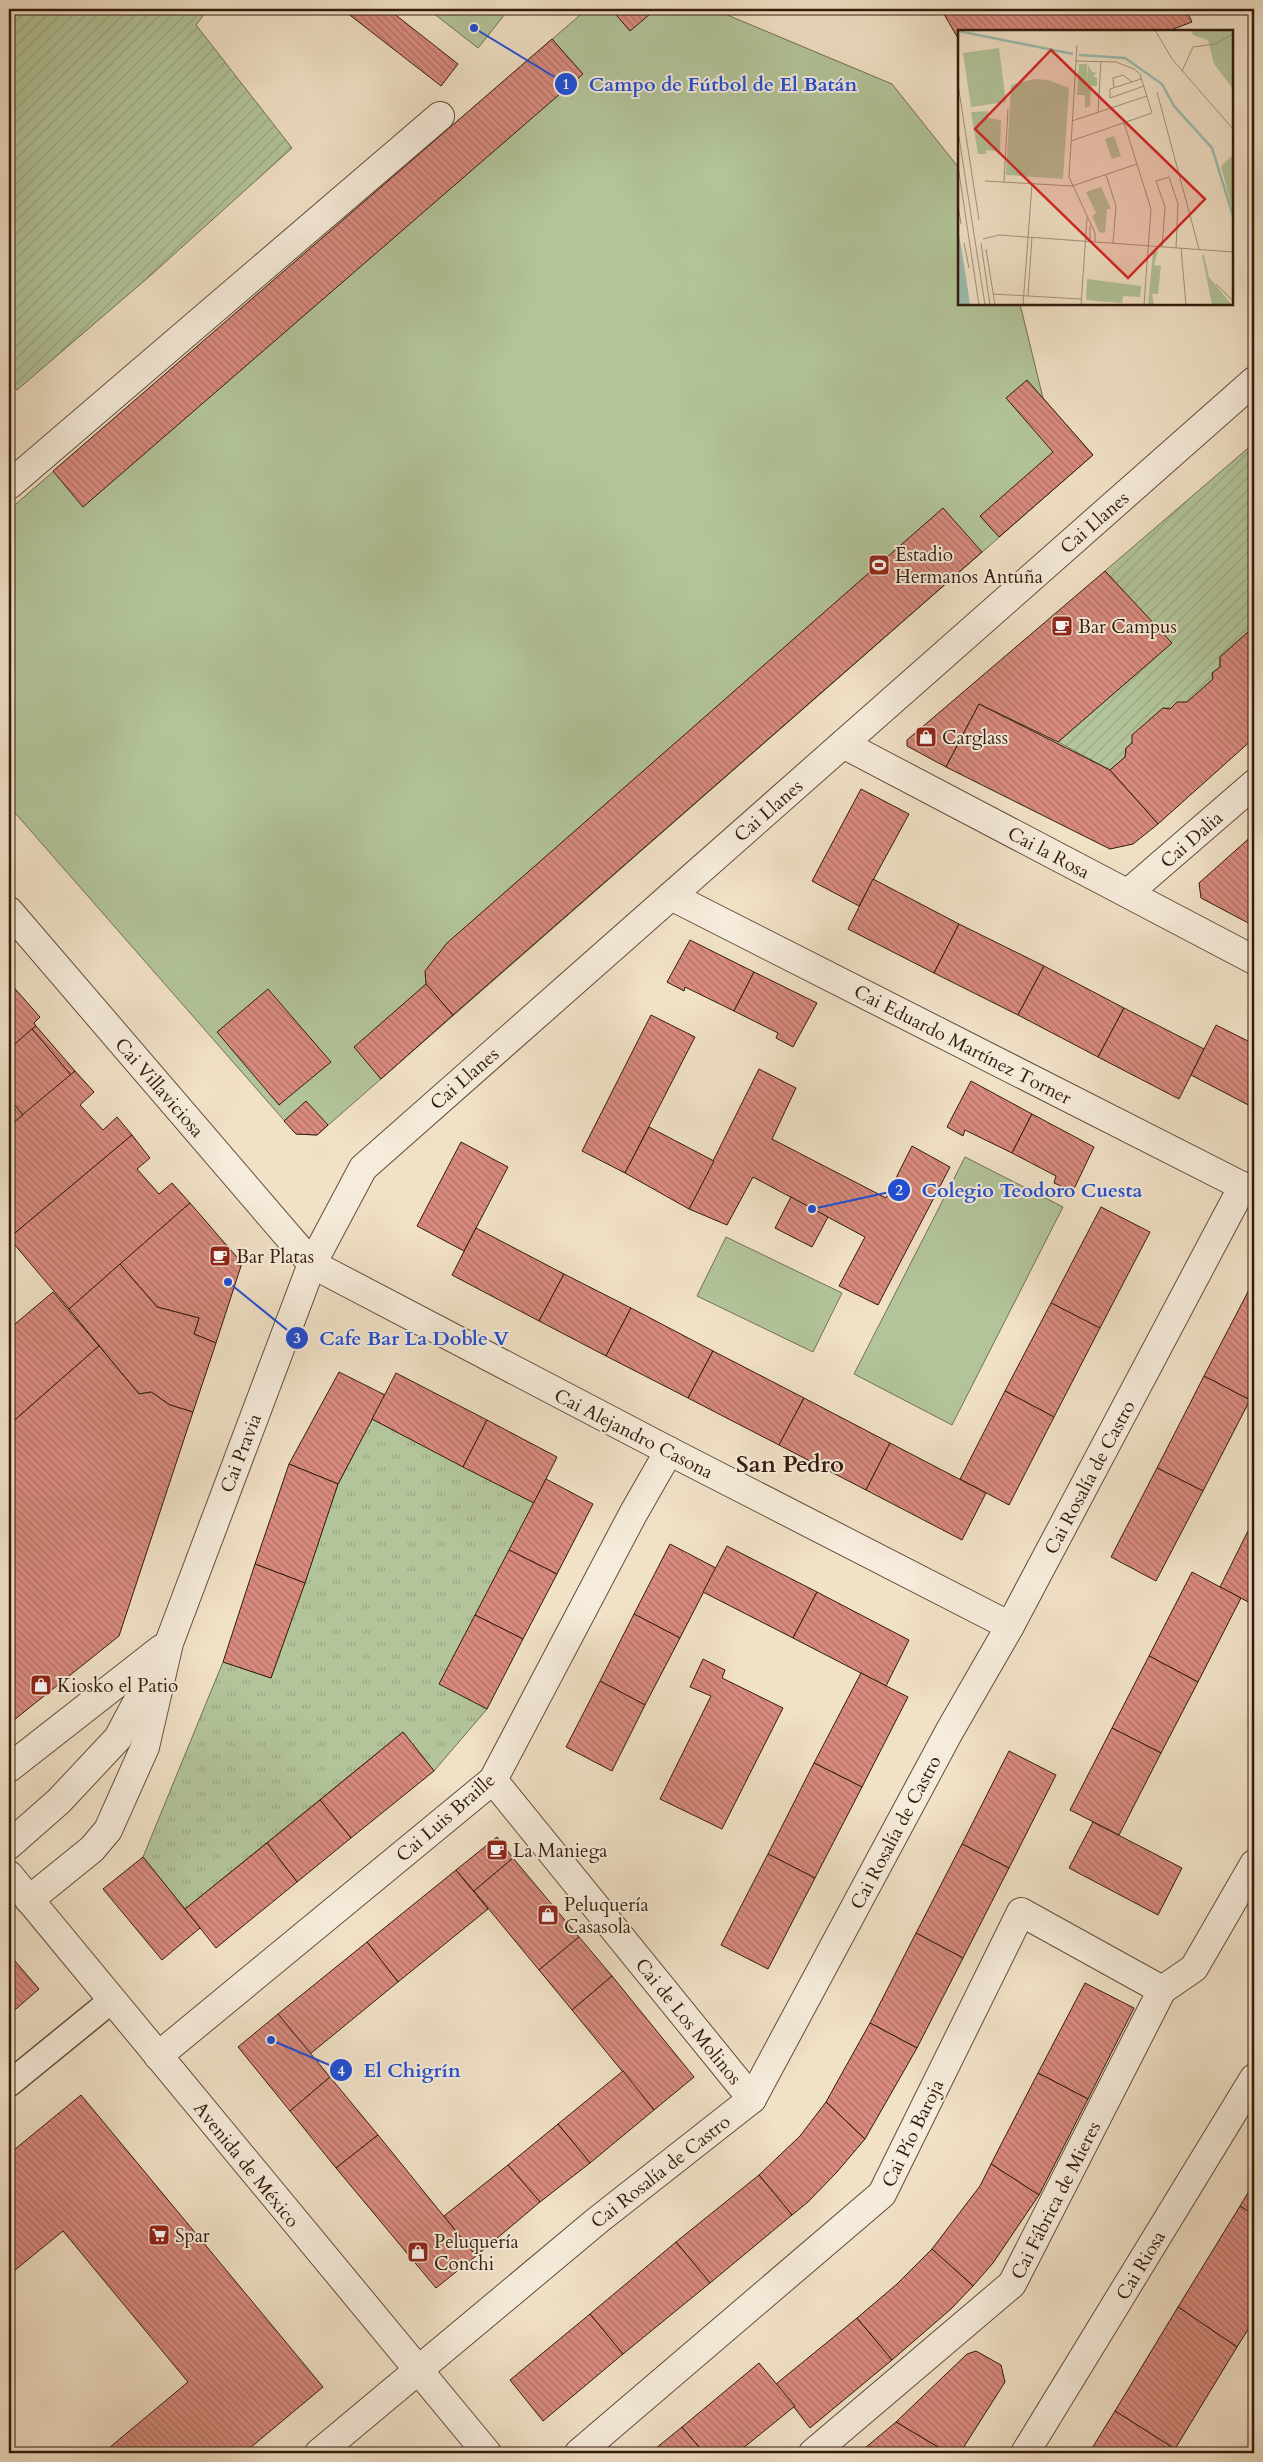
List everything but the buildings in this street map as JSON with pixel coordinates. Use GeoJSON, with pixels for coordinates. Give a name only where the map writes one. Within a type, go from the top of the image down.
{"type":"FeatureCollection","features":[{"type":"Feature","properties":{"kind":"street"},"geometry":{"type":"LineString","coordinates":[[9,485],[440,116]]}},
{"type":"Feature","properties":{"kind":"street","name":"Cai Llanes"},"geometry":{"type":"LineString","coordinates":[[312,1264],[362,1168],[1254,381]]}},
{"type":"Feature","properties":{"kind":"street","name":"Cai la Rosa"},"geometry":{"type":"LineString","coordinates":[[843,744],[1254,960]]}},
{"type":"Feature","properties":{"kind":"street","name":"Cai Dalia"},"geometry":{"type":"LineString","coordinates":[[1128,893],[1254,784]]}},
{"type":"Feature","properties":{"kind":"street","name":"Cai Eduardo Martínez Torner"},"geometry":{"type":"LineString","coordinates":[[671,896],[1249,1189]]}},
{"type":"Feature","properties":{"kind":"street","name":"Cai Villaviciosa"},"geometry":{"type":"LineString","coordinates":[[9,912],[312,1264]]}},
{"type":"Feature","properties":{"kind":"street","name":"Cai Rosalía de Castro"},"geometry":{"type":"LineString","coordinates":[[319,2453],[417,2369],[598,2220],[752,2099],[949,1732],[1010,1626],[1249,1189]]}},
{"type":"Feature","properties":{"kind":"street","name":"Cai Alejandro Casona"},"geometry":{"type":"LineString","coordinates":[[312,1264],[669,1451],[1010,1626]]}},
{"type":"Feature","properties":{"kind":"street","name":"Cai Pravia"},"geometry":{"type":"LineString","coordinates":[[9,1845],[59,1801],[118,1738],[168,1643],[312,1264]]}},
{"type":"Feature","properties":{"kind":"street","name":"Cai Luis Braille"},"geometry":{"type":"LineString","coordinates":[[158,2056],[493,1780],[633,1514],[669,1451]]}},
{"type":"Feature","properties":{"kind":"street"},"geometry":{"type":"LineString","coordinates":[[9,1768],[168,1643]]}},
{"type":"Feature","properties":{"kind":"street","name":"Cai Pravia"},"geometry":{"type":"LineString","coordinates":[[29,1900],[92,1849],[108,1830],[145,1747],[168,1643]]}},
{"type":"Feature","properties":{"kind":"street","name":"Cai de Los Molinos"},"geometry":{"type":"LineString","coordinates":[[493,1780],[752,2099]]}},
{"type":"Feature","properties":{"kind":"street"},"geometry":{"type":"LineString","coordinates":[[1162,1990],[1194,1968],[1254,1864]]}},
{"type":"Feature","properties":{"kind":"street","name":"Avenida de México"},"geometry":{"type":"LineString","coordinates":[[9,1874],[486,2453]]}},
{"type":"Feature","properties":{"kind":"street"},"geometry":{"type":"LineString","coordinates":[[1254,1893],[1247,1905],[1254,1908]]}},
{"type":"Feature","properties":{"kind":"street","name":"Cai Pío Baroja"},"geometry":{"type":"LineString","coordinates":[[578,2453],[882,2194],[1020,1912],[1162,1990]]}},
{"type":"Feature","properties":{"kind":"street","name":"Cai Fábrica de Mieres"},"geometry":{"type":"LineString","coordinates":[[813,2453],[1012,2284],[1162,1990]]}},
{"type":"Feature","properties":{"kind":"street","name":"Cai Riosa"},"geometry":{"type":"LineString","coordinates":[[1026,2453],[1254,2078]]}},
{"type":"Feature","properties":{"kind":"lane"},"geometry":{"type":"LineString","coordinates":[[9,2084],[112,2000]]}},
{"type":"Feature","properties":{"kind":"green space"},"geometry":{"type":"Polygon","coordinates":[[[9,9],[208,9],[196,25],[292,148],[151,275],[17,390],[9,379],[9,9]]]}},
{"type":"Feature","properties":{"kind":"green space"},"geometry":{"type":"Polygon","coordinates":[[[428,9],[509,9],[478,48],[428,9]]]}},
{"type":"Feature","properties":{"kind":"green space","name":"Estadio Hermanos Antuña"},"geometry":{"type":"Polygon","coordinates":[[[587,9],[713,9],[892,84],[958,167],[958,305],[1020,305],[1043,398],[1093,455],[317,1135],[296,1134],[9,806],[9,510],[587,9]]]}},
{"type":"Feature","properties":{"kind":"green space"},"geometry":{"type":"Polygon","coordinates":[[[1254,443],[1254,632],[1248,632],[1220,657],[1220,667],[1212,673],[1213,679],[1197,695],[1178,707],[1163,708],[1133,735],[1132,743],[1126,748],[1125,757],[1110,770],[1058,742],[1171,643],[1105,571],[1254,443]]]}},
{"type":"Feature","properties":{"kind":"green space"},"geometry":{"type":"Polygon","coordinates":[[[965,1157],[1063,1207],[952,1425],[854,1374],[965,1157]]]}},
{"type":"Feature","properties":{"kind":"green space"},"geometry":{"type":"Polygon","coordinates":[[[726,1237],[842,1293],[813,1352],[697,1296],[726,1237]]]}},
{"type":"Feature","properties":{"kind":"green space"},"geometry":{"type":"Polygon","coordinates":[[[372,1419],[534,1503],[487,1709],[434,1771],[403,1732],[185,1909],[143,1857],[223,1662],[271,1678],[338,1484],[372,1419]]]}},
{"type":"Feature","properties":{"kind":"place","name":"Campo de Fútbol de El Batán"},"geometry":{"type":"Point","coordinates":[474,28]}},
{"type":"Feature","properties":{"kind":"place","name":"Estadio Hermanos Antuña"},"geometry":{"type":"Point","coordinates":[879,565]}},
{"type":"Feature","properties":{"kind":"place","name":"Bar Campus"},"geometry":{"type":"Point","coordinates":[1062,626]}},
{"type":"Feature","properties":{"kind":"place","name":"Carglass"},"geometry":{"type":"Point","coordinates":[926,737]}},
{"type":"Feature","properties":{"kind":"place","name":"Colegio Teodoro Cuesta"},"geometry":{"type":"Point","coordinates":[812,1209]}},
{"type":"Feature","properties":{"kind":"place","name":"Bar Platas"},"geometry":{"type":"Point","coordinates":[220,1256]}},
{"type":"Feature","properties":{"kind":"place","name":"Cafe Bar La Doble V"},"geometry":{"type":"Point","coordinates":[228,1282]}},
{"type":"Feature","properties":{"kind":"place","name":"Kiosko el Patio"},"geometry":{"type":"Point","coordinates":[41,1685]}},
{"type":"Feature","properties":{"kind":"place","name":"La Maniega"},"geometry":{"type":"Point","coordinates":[497,1850]}},
{"type":"Feature","properties":{"kind":"place","name":"Peluquería Casasola"},"geometry":{"type":"Point","coordinates":[548,1915]}},
{"type":"Feature","properties":{"kind":"place","name":"El Chigrín"},"geometry":{"type":"Point","coordinates":[271,2040]}},
{"type":"Feature","properties":{"kind":"place","name":"Spar"},"geometry":{"type":"Point","coordinates":[159,2235]}},
{"type":"Feature","properties":{"kind":"place","name":"Peluquería Conchi"},"geometry":{"type":"Point","coordinates":[418,2252]}},
{"type":"Feature","properties":{"kind":"district","name":"San Pedro"},"geometry":{"type":"Point","coordinates":[790,1464]}}]}
